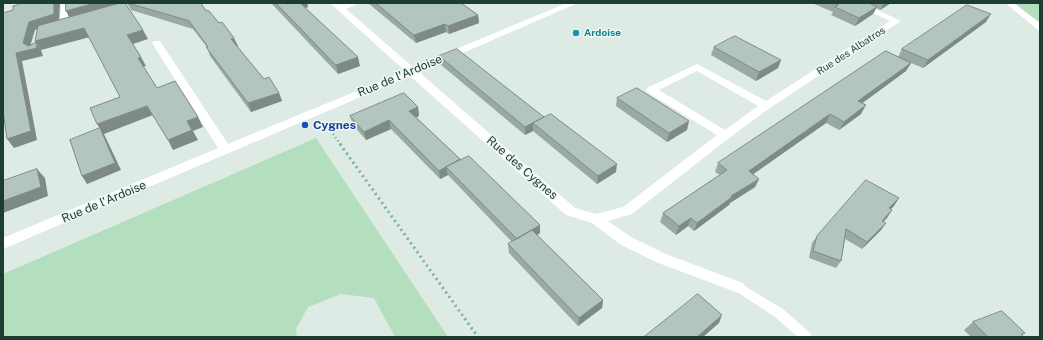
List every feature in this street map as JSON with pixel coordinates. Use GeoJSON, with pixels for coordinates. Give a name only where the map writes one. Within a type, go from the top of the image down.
{"type":"FeatureCollection","features":[{"type":"Feature","properties":{"kind":"street"},"geometry":{"type":"LineString","coordinates":[[65,3],[65,24]]}},
{"type":"Feature","properties":{"kind":"street"},"geometry":{"type":"LineString","coordinates":[[337,6],[355,3]]}},
{"type":"Feature","properties":{"kind":"street","name":"Rue de l'Ardoise"},"geometry":{"type":"LineString","coordinates":[[3,244],[574,3]]}},
{"type":"Feature","properties":{"kind":"street","name":"Rue des Albatros"},"geometry":{"type":"LineString","coordinates":[[596,219],[627,211],[725,135],[766,106],[897,21],[856,3]]}},
{"type":"Feature","properties":{"kind":"street"},"geometry":{"type":"LineString","coordinates":[[1009,3],[1040,27]]}},
{"type":"Feature","properties":{"kind":"street","name":"Rue des Cygnes"},"geometry":{"type":"LineString","coordinates":[[337,6],[571,212],[596,219],[626,240],[661,258],[738,287]]}},
{"type":"Feature","properties":{"kind":"street"},"geometry":{"type":"LineString","coordinates":[[157,43],[226,150]]}},
{"type":"Feature","properties":{"kind":"street"},"geometry":{"type":"LineString","coordinates":[[725,135],[651,90],[696,67],[766,106]]}},
{"type":"Feature","properties":{"kind":"lane"},"geometry":{"type":"LineString","coordinates":[[738,287],[779,313],[806,337]]}},
{"type":"Feature","properties":{"kind":"path"},"geometry":{"type":"LineString","coordinates":[[318,111],[478,337]]}},
{"type":"Feature","properties":{"kind":"green space"},"geometry":{"type":"Polygon","coordinates":[[[1009,3],[1040,3],[1040,27],[1009,3]]]}},
{"type":"Feature","properties":{"kind":"green space"},"geometry":{"type":"Polygon","coordinates":[[[316,138],[448,337],[395,337],[374,298],[341,294],[308,307],[296,329],[297,337],[3,337],[3,274],[316,138]]]}},
{"type":"Feature","properties":{"kind":"building"},"geometry":{"type":"Polygon","coordinates":[[[18,3],[54,3],[54,14],[29,22],[23,43],[29,46],[36,42],[37,48],[16,53],[31,131],[7,139],[3,111],[3,13],[13,10],[13,6],[18,5],[18,3]]]}},
{"type":"Feature","properties":{"kind":"building"},"geometry":{"type":"Polygon","coordinates":[[[66,3],[95,3],[66,11],[66,3]]]}},
{"type":"Feature","properties":{"kind":"building"},"geometry":{"type":"Polygon","coordinates":[[[120,3],[125,3],[143,30],[127,35],[141,57],[138,58],[157,88],[175,81],[198,117],[187,121],[192,130],[168,140],[147,106],[97,124],[90,108],[120,97],[84,28],[35,41],[38,26],[120,3]]]}},
{"type":"Feature","properties":{"kind":"building"},"geometry":{"type":"Polygon","coordinates":[[[128,3],[201,3],[205,10],[209,11],[219,23],[222,22],[234,38],[231,39],[264,79],[269,77],[279,93],[248,103],[206,47],[208,47],[189,21],[128,3]]]}},
{"type":"Feature","properties":{"kind":"building"},"geometry":{"type":"Polygon","coordinates":[[[276,3],[300,3],[358,57],[336,65],[276,3]]]}},
{"type":"Feature","properties":{"kind":"building"},"geometry":{"type":"Polygon","coordinates":[[[376,3],[461,3],[478,15],[448,26],[445,24],[414,35],[376,3]]]}},
{"type":"Feature","properties":{"kind":"building"},"geometry":{"type":"Polygon","coordinates":[[[833,3],[869,3],[877,7],[859,18],[835,7],[838,5],[833,3]]]}},
{"type":"Feature","properties":{"kind":"building"},"geometry":{"type":"Polygon","coordinates":[[[967,5],[991,14],[928,60],[902,49],[967,5]]]}},
{"type":"Feature","properties":{"kind":"building"},"geometry":{"type":"Polygon","coordinates":[[[735,36],[781,60],[759,72],[714,47],[735,36]]]}},
{"type":"Feature","properties":{"kind":"building"},"geometry":{"type":"Polygon","coordinates":[[[457,49],[544,117],[525,127],[439,56],[457,49]]]}},
{"type":"Feature","properties":{"kind":"building"},"geometry":{"type":"Polygon","coordinates":[[[886,51],[911,63],[858,101],[866,105],[844,122],[830,114],[749,171],[759,179],[731,196],[732,197],[697,223],[691,218],[679,226],[663,213],[727,170],[718,163],[886,51]]]}},
{"type":"Feature","properties":{"kind":"building"},"geometry":{"type":"Polygon","coordinates":[[[637,88],[689,121],[669,133],[617,98],[637,88]]]}},
{"type":"Feature","properties":{"kind":"building"},"geometry":{"type":"Polygon","coordinates":[[[404,93],[418,107],[409,111],[460,159],[439,171],[389,120],[364,132],[350,116],[404,93]]]}},
{"type":"Feature","properties":{"kind":"building"},"geometry":{"type":"Polygon","coordinates":[[[551,114],[617,164],[598,176],[533,123],[551,114]]]}},
{"type":"Feature","properties":{"kind":"building"},"geometry":{"type":"Polygon","coordinates":[[[100,128],[115,163],[82,176],[70,140],[100,128]]]}},
{"type":"Feature","properties":{"kind":"building"},"geometry":{"type":"Polygon","coordinates":[[[469,156],[540,225],[517,239],[446,167],[469,156]]]}},
{"type":"Feature","properties":{"kind":"building"},"geometry":{"type":"Polygon","coordinates":[[[37,169],[41,187],[3,201],[3,181],[37,169]]]}},
{"type":"Feature","properties":{"kind":"building"},"geometry":{"type":"Polygon","coordinates":[[[866,180],[899,198],[889,208],[892,210],[882,221],[886,223],[867,242],[846,229],[841,261],[813,251],[817,236],[866,180]]]}},
{"type":"Feature","properties":{"kind":"building"},"geometry":{"type":"Polygon","coordinates":[[[532,230],[603,300],[579,318],[508,244],[532,230]]]}},
{"type":"Feature","properties":{"kind":"building"},"geometry":{"type":"Polygon","coordinates":[[[698,294],[722,315],[697,337],[644,337],[698,294]]]}},
{"type":"Feature","properties":{"kind":"building"},"geometry":{"type":"Polygon","coordinates":[[[1002,311],[1025,333],[1021,334],[1024,337],[988,337],[973,322],[1002,311]]]}},
{"type":"Feature","properties":{"kind":"place","name":"Ardoise"},"geometry":{"type":"Point","coordinates":[576,33]}},
{"type":"Feature","properties":{"kind":"place","name":"Cygnes"},"geometry":{"type":"Point","coordinates":[305,125]}}]}
